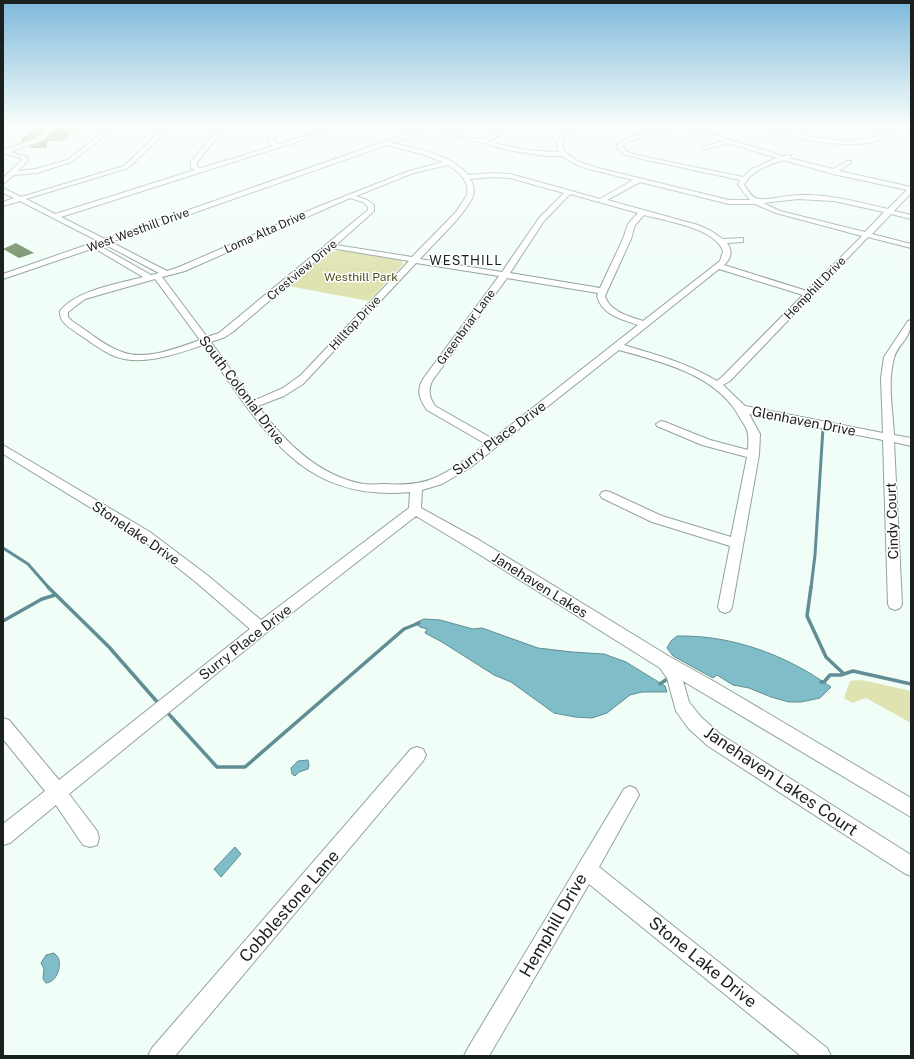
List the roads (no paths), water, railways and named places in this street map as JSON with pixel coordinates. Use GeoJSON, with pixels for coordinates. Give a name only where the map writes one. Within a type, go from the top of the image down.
{"type":"FeatureCollection","features":[{"type":"Feature","properties":{"kind":"street"},"geometry":{"type":"LineString","coordinates":[[3,204],[95,176]]}},
{"type":"Feature","properties":{"kind":"street"},"geometry":{"type":"LineString","coordinates":[[56,216],[180,176]]}},
{"type":"Feature","properties":{"kind":"street","name":"West Westhill Drive"},"geometry":{"type":"LineString","coordinates":[[3,277],[292,176]]}},
{"type":"Feature","properties":{"kind":"street","name":"Loma Alta Drive"},"geometry":{"type":"LineString","coordinates":[[205,340],[157,355],[146,357],[126,356],[118,354],[69,323],[64,317],[64,311],[67,307],[82,297],[158,276],[196,263],[289,220],[400,176]]}},
{"type":"Feature","properties":{"kind":"street"},"geometry":{"type":"LineString","coordinates":[[466,177],[474,176]]}},
{"type":"Feature","properties":{"kind":"street"},"geometry":{"type":"LineString","coordinates":[[512,176],[699,228],[721,241],[740,240]]}},
{"type":"Feature","properties":{"kind":"street"},"geometry":{"type":"LineString","coordinates":[[625,176],[729,202],[756,202],[800,197],[820,198],[849,202],[911,217]]}},
{"type":"Feature","properties":{"kind":"street"},"geometry":{"type":"LineString","coordinates":[[731,176],[743,179]]}},
{"type":"Feature","properties":{"kind":"street"},"geometry":{"type":"LineString","coordinates":[[747,176],[743,179],[741,185],[742,189],[748,197],[756,202],[788,215],[911,246]]}},
{"type":"Feature","properties":{"kind":"street"},"geometry":{"type":"LineString","coordinates":[[861,176],[911,189]]}},
{"type":"Feature","properties":{"kind":"street"},"geometry":{"type":"LineString","coordinates":[[865,176],[911,186]]}},
{"type":"Feature","properties":{"kind":"street","name":"Hilltop Drive"},"geometry":{"type":"LineString","coordinates":[[251,405],[279,395],[296,386],[465,205],[471,192],[469,181],[466,177]]}},
{"type":"Feature","properties":{"kind":"street"},"geometry":{"type":"LineString","coordinates":[[601,201],[638,180]]}},
{"type":"Feature","properties":{"kind":"street","name":"Hemphill Drive"},"geometry":{"type":"LineString","coordinates":[[717,385],[726,379],[911,189]]}},
{"type":"Feature","properties":{"kind":"street"},"geometry":{"type":"LineString","coordinates":[[3,190],[105,242],[158,276]]}},
{"type":"Feature","properties":{"kind":"street","name":"Greenbriar Lane"},"geometry":{"type":"LineString","coordinates":[[494,444],[431,408],[426,402],[423,394],[424,387],[546,214],[559,199],[568,192]]}},
{"type":"Feature","properties":{"kind":"street","name":"Crestview Drive"},"geometry":{"type":"LineString","coordinates":[[205,340],[222,335],[231,329],[371,210],[372,206],[370,203],[350,196]]}},
{"type":"Feature","properties":{"kind":"street"},"geometry":{"type":"LineString","coordinates":[[644,212],[632,224],[602,291],[601,301],[608,309],[644,324]]}},
{"type":"Feature","properties":{"kind":"street","name":"Surry Place Drive"},"geometry":{"type":"LineString","coordinates":[[416,487],[438,481],[456,472],[494,444],[718,266],[726,258],[727,252],[721,241]]}},
{"type":"Feature","properties":{"kind":"street"},"geometry":{"type":"LineString","coordinates":[[94,246],[158,276]]}},
{"type":"Feature","properties":{"kind":"street"},"geometry":{"type":"LineString","coordinates":[[330,246],[602,291]]}},
{"type":"Feature","properties":{"kind":"street"},"geometry":{"type":"LineString","coordinates":[[718,266],[809,294]]}},
{"type":"Feature","properties":{"kind":"street","name":"South Colonial Drive"},"geometry":{"type":"LineString","coordinates":[[158,276],[251,405],[286,448],[300,460],[330,480],[355,487],[383,490],[416,487]]}},
{"type":"Feature","properties":{"kind":"street","name":"Cindy Court"},"geometry":{"type":"LineString","coordinates":[[895,604],[886,378],[888,357],[911,323]]}},
{"type":"Feature","properties":{"kind":"street","name":"Glenhaven Drive"},"geometry":{"type":"LineString","coordinates":[[617,346],[674,363],[698,373],[717,385],[741,409],[911,442]]}},
{"type":"Feature","properties":{"kind":"street"},"geometry":{"type":"LineString","coordinates":[[725,607],[753,456],[754,434],[741,409]]}},
{"type":"Feature","properties":{"kind":"street"},"geometry":{"type":"LineString","coordinates":[[661,424],[700,441],[753,456]]}},
{"type":"Feature","properties":{"kind":"street","name":"Stonelake Drive"},"geometry":{"type":"LineString","coordinates":[[3,449],[145,535],[202,579],[262,629]]}},
{"type":"Feature","properties":{"kind":"street"},"geometry":{"type":"LineString","coordinates":[[415,510],[416,487]]}},
{"type":"Feature","properties":{"kind":"street"},"geometry":{"type":"LineString","coordinates":[[606,495],[640,512],[663,521],[736,543]]}},
{"type":"Feature","properties":{"kind":"street","name":"Surry Place Drive"},"geometry":{"type":"LineString","coordinates":[[3,836],[262,629],[415,510]]}},
{"type":"Feature","properties":{"kind":"street","name":"Janehaven Lakes"},"geometry":{"type":"LineString","coordinates":[[415,510],[474,544],[673,669]]}},
{"type":"Feature","properties":{"kind":"street"},"geometry":{"type":"LineString","coordinates":[[673,669],[911,808]]}},
{"type":"Feature","properties":{"kind":"street","name":"Janehaven Lakes Court"},"geometry":{"type":"LineString","coordinates":[[673,669],[682,706],[695,723],[714,740],[911,866]]}},
{"type":"Feature","properties":{"kind":"street"},"geometry":{"type":"LineString","coordinates":[[3,726],[57,792],[90,838]]}},
{"type":"Feature","properties":{"kind":"street","name":"Cobblestone Lane"},"geometry":{"type":"LineString","coordinates":[[160,1056],[417,755]]}},
{"type":"Feature","properties":{"kind":"street","name":"Hemphill Drive"},"geometry":{"type":"LineString","coordinates":[[476,1056],[630,795]]}},
{"type":"Feature","properties":{"kind":"street","name":"Stone Lake Drive"},"geometry":{"type":"LineString","coordinates":[[586,869],[819,1056]]}},
{"type":"Feature","properties":{"kind":"water"},"geometry":{"type":"Polygon","coordinates":[[[424,619],[440,620],[473,629],[482,628],[538,648],[604,654],[626,662],[665,686],[667,692],[642,692],[630,695],[607,713],[592,718],[575,717],[554,713],[511,682],[494,675],[425,633],[427,629],[420,627],[415,623],[424,619]]]}},
{"type":"Feature","properties":{"kind":"water"},"geometry":{"type":"Polygon","coordinates":[[[677,636],[718,639],[758,649],[796,665],[831,687],[820,698],[801,702],[789,702],[771,697],[749,688],[733,685],[717,675],[713,678],[673,656],[667,648],[671,641],[677,636]]]}},
{"type":"Feature","properties":{"kind":"water"},"geometry":{"type":"Polygon","coordinates":[[[308,760],[308,769],[299,772],[295,776],[292,774],[291,768],[298,761],[308,760]]]}},
{"type":"Feature","properties":{"kind":"water"},"geometry":{"type":"Polygon","coordinates":[[[235,847],[241,854],[221,877],[214,869],[235,847]]]}},
{"type":"Feature","properties":{"kind":"water"},"geometry":{"type":"Polygon","coordinates":[[[54,953],[58,957],[59,961],[58,973],[53,980],[46,983],[43,979],[44,969],[41,963],[46,955],[54,953]]]}},
{"type":"Feature","properties":{"kind":"waterway"},"geometry":{"type":"LineString","coordinates":[[811,588],[815,555],[823,428]]}},
{"type":"Feature","properties":{"kind":"waterway"},"geometry":{"type":"LineString","coordinates":[[3,548],[28,564],[49,588]]}},
{"type":"Feature","properties":{"kind":"waterway"},"geometry":{"type":"LineString","coordinates":[[811,587],[807,616],[826,657],[844,674]]}},
{"type":"Feature","properties":{"kind":"waterway"},"geometry":{"type":"LineString","coordinates":[[49,588],[109,647],[159,704]]}},
{"type":"Feature","properties":{"kind":"waterway"},"geometry":{"type":"LineString","coordinates":[[3,621],[42,599],[55,595]]}},
{"type":"Feature","properties":{"kind":"waterway"},"geometry":{"type":"LineString","coordinates":[[166,711],[217,767],[245,767],[404,629],[419,623]]}},
{"type":"Feature","properties":{"kind":"waterway"},"geometry":{"type":"LineString","coordinates":[[844,674],[853,671],[911,684]]}},
{"type":"Feature","properties":{"kind":"waterway"},"geometry":{"type":"LineString","coordinates":[[821,682],[824,682],[830,675],[844,674]]}},
{"type":"Feature","properties":{"kind":"waterway"},"geometry":{"type":"LineString","coordinates":[[660,684],[670,677]]}},
{"type":"Feature","properties":{"kind":"district","name":"WESTHILL"},"geometry":{"type":"Point","coordinates":[466,260]}},
{"type":"Feature","properties":{"kind":"park label","name":"Westhill Park"},"geometry":{"type":"Point","coordinates":[361,277]}}]}
